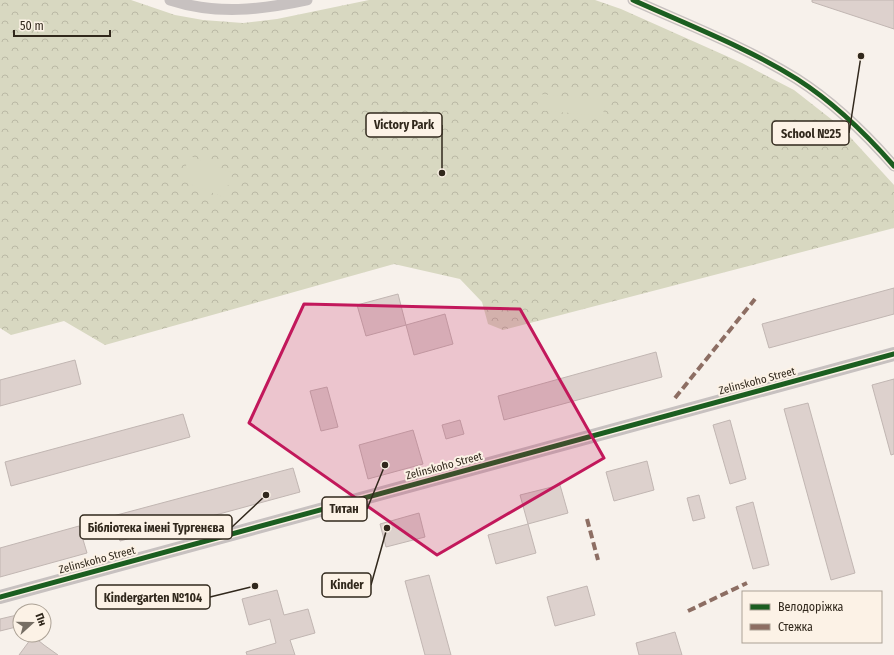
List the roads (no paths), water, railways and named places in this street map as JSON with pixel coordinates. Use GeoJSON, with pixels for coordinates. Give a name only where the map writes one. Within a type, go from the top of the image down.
{"type":"FeatureCollection","features":[{"type":"Feature","properties":{"kind":"street"},"geometry":{"type":"LineString","coordinates":[[170,0],[207,8],[243,10],[275,7],[307,0]]}},
{"type":"Feature","properties":{"kind":"street"},"geometry":{"type":"LineString","coordinates":[[633,0],[747,51],[797,80],[848,118],[894,166]]}},
{"type":"Feature","properties":{"kind":"street","name":"Zelinskoho Street"},"geometry":{"type":"LineString","coordinates":[[0,597],[894,354]]}},
{"type":"Feature","properties":{"kind":"place","name":"School №25"},"geometry":{"type":"Point","coordinates":[861,56]}},
{"type":"Feature","properties":{"kind":"place","name":"Victory Park"},"geometry":{"type":"Point","coordinates":[442,173]}},
{"type":"Feature","properties":{"kind":"place","name":"Титан"},"geometry":{"type":"Point","coordinates":[385,465]}},
{"type":"Feature","properties":{"kind":"place","name":"Бібліотека імені Тургенєва"},"geometry":{"type":"Point","coordinates":[266,495]}},
{"type":"Feature","properties":{"kind":"place","name":"Kinder"},"geometry":{"type":"Point","coordinates":[387,528]}},
{"type":"Feature","properties":{"kind":"place","name":"Kindergarten №104"},"geometry":{"type":"Point","coordinates":[255,586]}}]}
